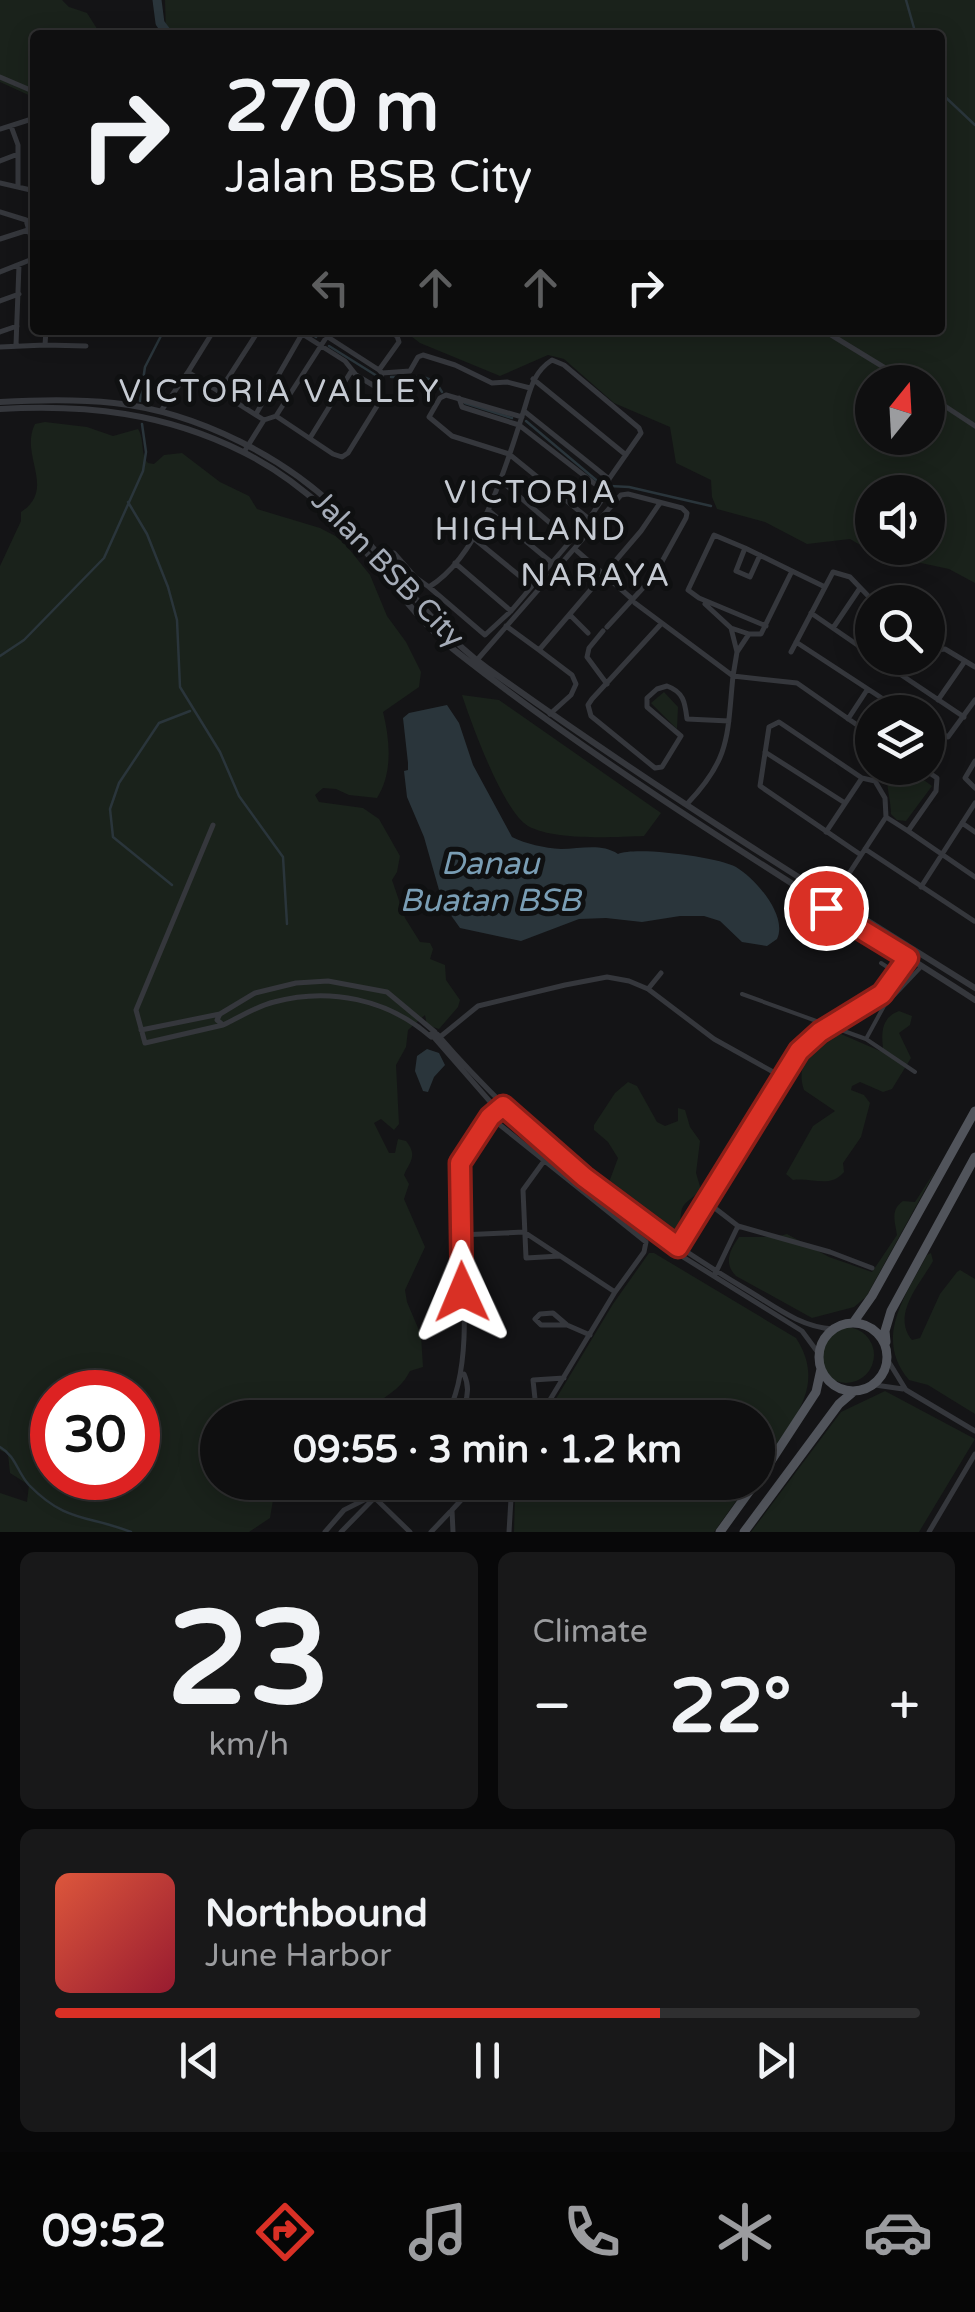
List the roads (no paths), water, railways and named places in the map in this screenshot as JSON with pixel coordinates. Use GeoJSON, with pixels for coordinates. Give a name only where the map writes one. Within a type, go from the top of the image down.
{"type":"FeatureCollection","features":[{"type":"Feature","properties":{"kind":"main road"},"geometry":{"type":"LineString","coordinates":[[853,1323],[975,1111]]}},
{"type":"Feature","properties":{"kind":"main road"},"geometry":{"type":"LineString","coordinates":[[744,1532],[840,1404],[853,1392],[875,1384],[884,1374],[885,1331],[891,1311],[975,1158]]}},
{"type":"Feature","properties":{"kind":"main road"},"geometry":{"type":"LineString","coordinates":[[924,1204],[945,1213]]}},
{"type":"Feature","properties":{"kind":"main road"},"geometry":{"type":"LineString","coordinates":[[775,1455],[816,1392],[823,1342],[834,1329],[853,1323],[873,1329],[886,1346]]}},
{"type":"Feature","properties":{"kind":"main road"},"geometry":{"type":"LineString","coordinates":[[822,1369],[834,1385],[853,1392]]}},
{"type":"Feature","properties":{"kind":"main road"},"geometry":{"type":"LineString","coordinates":[[720,1532],[744,1500]]}},
{"type":"Feature","properties":{"kind":"street"},"geometry":{"type":"LineString","coordinates":[[0,77],[30,90]]}},
{"type":"Feature","properties":{"kind":"street"},"geometry":{"type":"LineString","coordinates":[[0,129],[30,120]]}},
{"type":"Feature","properties":{"kind":"street"},"geometry":{"type":"LineString","coordinates":[[18,186],[20,123]]}},
{"type":"Feature","properties":{"kind":"street"},"geometry":{"type":"LineString","coordinates":[[11,126],[18,145]]}},
{"type":"Feature","properties":{"kind":"street"},"geometry":{"type":"LineString","coordinates":[[0,162],[18,154]]}},
{"type":"Feature","properties":{"kind":"street"},"geometry":{"type":"LineString","coordinates":[[0,183],[30,190]]}},
{"type":"Feature","properties":{"kind":"street"},"geometry":{"type":"LineString","coordinates":[[0,212],[30,221]]}},
{"type":"Feature","properties":{"kind":"street"},"geometry":{"type":"LineString","coordinates":[[26,220],[30,237]]}},
{"type":"Feature","properties":{"kind":"street"},"geometry":{"type":"LineString","coordinates":[[0,239],[28,230]]}},
{"type":"Feature","properties":{"kind":"street"},"geometry":{"type":"LineString","coordinates":[[0,272],[30,258]]}},
{"type":"Feature","properties":{"kind":"street"},"geometry":{"type":"LineString","coordinates":[[16,345],[19,265]]}},
{"type":"Feature","properties":{"kind":"street"},"geometry":{"type":"LineString","coordinates":[[0,301],[19,294]]}},
{"type":"Feature","properties":{"kind":"street"},"geometry":{"type":"LineString","coordinates":[[0,332],[17,326]]}},
{"type":"Feature","properties":{"kind":"street"},"geometry":{"type":"LineString","coordinates":[[45,345],[46,335]]}},
{"type":"Feature","properties":{"kind":"street"},"geometry":{"type":"LineString","coordinates":[[161,412],[211,335]]}},
{"type":"Feature","properties":{"kind":"street"},"geometry":{"type":"LineString","coordinates":[[219,392],[256,335]]}},
{"type":"Feature","properties":{"kind":"street"},"geometry":{"type":"LineString","coordinates":[[256,414],[297,335]]}},
{"type":"Feature","properties":{"kind":"street"},"geometry":{"type":"LineString","coordinates":[[304,335],[380,390]]}},
{"type":"Feature","properties":{"kind":"street"},"geometry":{"type":"LineString","coordinates":[[245,450],[264,420],[276,416],[328,335]]}},
{"type":"Feature","properties":{"kind":"street"},"geometry":{"type":"LineString","coordinates":[[332,335],[381,371],[410,371],[418,356],[423,355],[455,364],[492,383],[530,388]]}},
{"type":"Feature","properties":{"kind":"street"},"geometry":{"type":"LineString","coordinates":[[276,416],[338,457],[348,453],[376,406],[381,371],[399,342],[395,335]]}},
{"type":"Feature","properties":{"kind":"street"},"geometry":{"type":"LineString","coordinates":[[830,335],[880,365]]}},
{"type":"Feature","properties":{"kind":"street"},"geometry":{"type":"LineString","coordinates":[[0,347],[86,346]]}},
{"type":"Feature","properties":{"kind":"street"},"geometry":{"type":"LineString","coordinates":[[372,553],[394,554],[415,577],[486,634],[511,611],[589,519],[607,492],[609,480],[640,436],[639,428],[564,365],[552,360],[538,370],[488,510],[446,575],[429,587]]}},
{"type":"Feature","properties":{"kind":"street"},"geometry":{"type":"LineString","coordinates":[[310,438],[352,370]]}},
{"type":"Feature","properties":{"kind":"street"},"geometry":{"type":"LineString","coordinates":[[188,372],[264,420]]}},
{"type":"Feature","properties":{"kind":"street"},"geometry":{"type":"LineString","coordinates":[[533,379],[626,455]]}},
{"type":"Feature","properties":{"kind":"street"},"geometry":{"type":"LineString","coordinates":[[589,519],[509,454],[452,436],[429,420],[443,396],[523,414],[609,480]]}},
{"type":"Feature","properties":{"kind":"street"},"geometry":{"type":"LineString","coordinates":[[459,398],[466,409],[519,425],[607,492]]}},
{"type":"Feature","properties":{"kind":"street","name":"Jalan BSB City"},"geometry":{"type":"LineString","coordinates":[[0,406],[82,401],[161,412],[245,450],[321,496],[345,516],[438,638],[826,908],[975,1000]]}},
{"type":"Feature","properties":{"kind":"street","name":"Jalan BSB City"},"geometry":{"type":"LineString","coordinates":[[0,406],[118,412],[156,418],[245,450]]}},
{"type":"Feature","properties":{"kind":"street"},"geometry":{"type":"LineString","coordinates":[[945,406],[975,426]]}},
{"type":"Feature","properties":{"kind":"street"},"geometry":{"type":"LineString","coordinates":[[500,480],[570,541]]}},
{"type":"Feature","properties":{"kind":"street"},"geometry":{"type":"LineString","coordinates":[[477,660],[621,496],[682,508],[687,512],[686,518],[654,576],[589,648],[586,657],[606,684]]}},
{"type":"Feature","properties":{"kind":"street"},"geometry":{"type":"LineString","coordinates":[[539,650],[660,503]]}},
{"type":"Feature","properties":{"kind":"street"},"geometry":{"type":"LineString","coordinates":[[488,510],[552,563]]}},
{"type":"Feature","properties":{"kind":"street"},"geometry":{"type":"LineString","coordinates":[[792,570],[767,626],[759,635],[731,628],[688,590],[717,534],[744,548],[792,570],[824,586]]}},
{"type":"Feature","properties":{"kind":"street"},"geometry":{"type":"LineString","coordinates":[[472,537],[532,586]]}},
{"type":"Feature","properties":{"kind":"street"},"geometry":{"type":"LineString","coordinates":[[744,548],[735,570],[746,577],[751,576],[760,555]]}},
{"type":"Feature","properties":{"kind":"street"},"geometry":{"type":"LineString","coordinates":[[576,550],[661,624],[733,676],[797,683],[855,724]]}},
{"type":"Feature","properties":{"kind":"street","name":"Jalan BSB City"},"geometry":{"type":"LineString","coordinates":[[372,553],[383,560],[432,620],[548,716]]}},
{"type":"Feature","properties":{"kind":"street"},"geometry":{"type":"LineString","coordinates":[[383,560],[394,554]]}},
{"type":"Feature","properties":{"kind":"street"},"geometry":{"type":"LineString","coordinates":[[455,563],[511,611]]}},
{"type":"Feature","properties":{"kind":"street"},"geometry":{"type":"LineString","coordinates":[[792,652],[830,574],[838,571],[858,585]]}},
{"type":"Feature","properties":{"kind":"street"},"geometry":{"type":"LineString","coordinates":[[833,628],[855,595]]}},
{"type":"Feature","properties":{"kind":"street"},"geometry":{"type":"LineString","coordinates":[[699,598],[767,626]]}},
{"type":"Feature","properties":{"kind":"street"},"geometry":{"type":"LineString","coordinates":[[811,614],[855,643]]}},
{"type":"Feature","properties":{"kind":"street"},"geometry":{"type":"LineString","coordinates":[[570,615],[588,634]]}},
{"type":"Feature","properties":{"kind":"street"},"geometry":{"type":"LineString","coordinates":[[661,624],[588,705],[591,716],[650,766],[662,767],[681,736],[687,718],[683,697],[673,688],[662,686],[647,698],[647,707],[681,736]]}},
{"type":"Feature","properties":{"kind":"street"},"geometry":{"type":"LineString","coordinates":[[506,626],[575,680],[571,695],[548,716]]}},
{"type":"Feature","properties":{"kind":"street"},"geometry":{"type":"LineString","coordinates":[[731,628],[738,652]]}},
{"type":"Feature","properties":{"kind":"street"},"geometry":{"type":"LineString","coordinates":[[684,807],[722,760],[738,652],[749,634]]}},
{"type":"Feature","properties":{"kind":"street"},"geometry":{"type":"LineString","coordinates":[[796,642],[876,695]]}},
{"type":"Feature","properties":{"kind":"street"},"geometry":{"type":"LineString","coordinates":[[945,649],[975,667]]}},
{"type":"Feature","properties":{"kind":"street"},"geometry":{"type":"LineString","coordinates":[[942,695],[966,661]]}},
{"type":"Feature","properties":{"kind":"street"},"geometry":{"type":"LineString","coordinates":[[906,675],[932,695]]}},
{"type":"Feature","properties":{"kind":"street"},"geometry":{"type":"LineString","coordinates":[[848,719],[868,690]]}},
{"type":"Feature","properties":{"kind":"street"},"geometry":{"type":"LineString","coordinates":[[945,736],[948,737],[975,700]]}},
{"type":"Feature","properties":{"kind":"street"},"geometry":{"type":"LineString","coordinates":[[945,704],[964,716]]}},
{"type":"Feature","properties":{"kind":"street"},"geometry":{"type":"LineString","coordinates":[[687,718],[729,721]]}},
{"type":"Feature","properties":{"kind":"street"},"geometry":{"type":"LineString","coordinates":[[855,773],[779,722],[769,727],[759,782],[763,790],[974,920]]}},
{"type":"Feature","properties":{"kind":"street"},"geometry":{"type":"LineString","coordinates":[[765,752],[845,804]]}},
{"type":"Feature","properties":{"kind":"street"},"geometry":{"type":"LineString","coordinates":[[975,761],[965,779],[975,788]]}},
{"type":"Feature","properties":{"kind":"street"},"geometry":{"type":"LineString","coordinates":[[826,832],[857,785]]}},
{"type":"Feature","properties":{"kind":"street"},"geometry":{"type":"LineString","coordinates":[[826,908],[886,817],[885,798],[877,785]]}},
{"type":"Feature","properties":{"kind":"street"},"geometry":{"type":"LineString","coordinates":[[908,831],[937,785]]}},
{"type":"Feature","properties":{"kind":"street"},"geometry":{"type":"LineString","coordinates":[[921,886],[975,803]]}},
{"type":"Feature","properties":{"kind":"street","name":"Jalan BSB City"},"geometry":{"type":"LineString","coordinates":[[684,807],[975,988]]}},
{"type":"Feature","properties":{"kind":"street"},"geometry":{"type":"LineString","coordinates":[[886,817],[975,877]]}},
{"type":"Feature","properties":{"kind":"street"},"geometry":{"type":"LineString","coordinates":[[213,824],[136,1010],[145,1043],[224,1025],[272,1002],[310,995],[347,997],[380,1005],[436,1036]]}},
{"type":"Feature","properties":{"kind":"street"},"geometry":{"type":"LineString","coordinates":[[962,824],[975,832]]}},
{"type":"Feature","properties":{"kind":"street"},"geometry":{"type":"LineString","coordinates":[[676,1249],[809,1040],[870,1004],[908,958]]}},
{"type":"Feature","properties":{"kind":"street"},"geometry":{"type":"LineString","coordinates":[[881,963],[898,974]]}},
{"type":"Feature","properties":{"kind":"street"},"geometry":{"type":"LineString","coordinates":[[866,1040],[884,1006],[922,966]]}},
{"type":"Feature","properties":{"kind":"street"},"geometry":{"type":"LineString","coordinates":[[648,990],[661,973]]}},
{"type":"Feature","properties":{"kind":"street"},"geometry":{"type":"LineString","coordinates":[[436,1036],[478,1006],[607,977],[630,981],[648,990],[714,1039],[784,1078]]}},
{"type":"Feature","properties":{"kind":"street"},"geometry":{"type":"LineString","coordinates":[[954,986],[959,978]]}},
{"type":"Feature","properties":{"kind":"street"},"geometry":{"type":"LineString","coordinates":[[141,1030],[220,1014],[255,994],[296,983],[328,981],[388,992],[436,1036],[500,1108],[581,1182],[802,1331],[820,1354]]}},
{"type":"Feature","properties":{"kind":"street"},"geometry":{"type":"LineString","coordinates":[[742,994],[866,1040],[915,1072]]}},
{"type":"Feature","properties":{"kind":"street"},"geometry":{"type":"LineString","coordinates":[[220,1014],[217,1020],[224,1025]]}},
{"type":"Feature","properties":{"kind":"street"},"geometry":{"type":"LineString","coordinates":[[454,1400],[463,1371],[460,1163],[500,1108]]}},
{"type":"Feature","properties":{"kind":"street"},"geometry":{"type":"LineString","coordinates":[[486,1125],[508,1115]]}},
{"type":"Feature","properties":{"kind":"street"},"geometry":{"type":"LineString","coordinates":[[490,1117],[644,1239],[644,1252],[550,1400]]}},
{"type":"Feature","properties":{"kind":"street"},"geometry":{"type":"LineString","coordinates":[[544,1161],[522,1190],[527,1259],[563,1256]]}},
{"type":"Feature","properties":{"kind":"street"},"geometry":{"type":"LineString","coordinates":[[707,1202],[738,1226],[872,1268]]}},
{"type":"Feature","properties":{"kind":"street"},"geometry":{"type":"LineString","coordinates":[[715,1274],[738,1226]]}},
{"type":"Feature","properties":{"kind":"street"},"geometry":{"type":"LineString","coordinates":[[460,1235],[524,1232],[616,1292]]}},
{"type":"Feature","properties":{"kind":"street"},"geometry":{"type":"LineString","coordinates":[[715,1274],[795,1319],[818,1328],[834,1329]]}},
{"type":"Feature","properties":{"kind":"street"},"geometry":{"type":"LineString","coordinates":[[567,1325],[541,1325],[536,1320],[540,1314],[549,1312],[590,1335]]}},
{"type":"Feature","properties":{"kind":"street"},"geometry":{"type":"LineString","coordinates":[[887,1359],[906,1390]]}},
{"type":"Feature","properties":{"kind":"street"},"geometry":{"type":"LineString","coordinates":[[463,1371],[467,1378],[466,1400]]}},
{"type":"Feature","properties":{"kind":"street"},"geometry":{"type":"LineString","coordinates":[[536,1400],[533,1380],[564,1378]]}},
{"type":"Feature","properties":{"kind":"street"},"geometry":{"type":"LineString","coordinates":[[875,1384],[906,1390],[975,1432]]}},
{"type":"Feature","properties":{"kind":"street"},"geometry":{"type":"LineString","coordinates":[[929,1532],[975,1454]]}},
{"type":"Feature","properties":{"kind":"street"},"geometry":{"type":"LineString","coordinates":[[324,1532],[344,1510],[367,1500]]}},
{"type":"Feature","properties":{"kind":"street"},"geometry":{"type":"LineString","coordinates":[[340,1532],[371,1500]]}},
{"type":"Feature","properties":{"kind":"street"},"geometry":{"type":"LineString","coordinates":[[377,1500],[410,1532]]}},
{"type":"Feature","properties":{"kind":"street"},"geometry":{"type":"LineString","coordinates":[[431,1532],[461,1500]]}},
{"type":"Feature","properties":{"kind":"street"},"geometry":{"type":"LineString","coordinates":[[509,1532],[510,1500]]}},
{"type":"Feature","properties":{"kind":"street"},"geometry":{"type":"LineString","coordinates":[[452,1510],[452,1532]]}},
{"type":"Feature","properties":{"kind":"water","name":"Danau Buatan BSB"},"geometry":{"type":"Polygon","coordinates":[[[447,705],[459,723],[473,765],[512,837],[555,848],[598,848],[618,854],[658,852],[726,863],[744,873],[768,899],[778,920],[777,939],[767,946],[742,942],[720,921],[704,916],[642,922],[579,919],[521,941],[460,928],[443,904],[424,837],[407,797],[404,771],[408,770],[408,763],[403,718],[409,713],[447,705]]]}},
{"type":"Feature","properties":{"kind":"water"},"geometry":{"type":"Polygon","coordinates":[[[427,1049],[439,1053],[445,1065],[428,1092],[423,1091],[415,1071],[417,1056],[427,1049]]]}},
{"type":"Feature","properties":{"kind":"waterway"},"geometry":{"type":"LineString","coordinates":[[157,0],[160,23],[165,30]]}},
{"type":"Feature","properties":{"kind":"waterway"},"geometry":{"type":"LineString","coordinates":[[906,0],[915,30]]}},
{"type":"Feature","properties":{"kind":"waterway"},"geometry":{"type":"LineString","coordinates":[[945,97],[975,125]]}},
{"type":"Feature","properties":{"kind":"waterway"},"geometry":{"type":"LineString","coordinates":[[140,401],[145,367],[161,335]]}},
{"type":"Feature","properties":{"kind":"waterway"},"geometry":{"type":"LineString","coordinates":[[329,346],[377,376]]}},
{"type":"Feature","properties":{"kind":"waterway"},"geometry":{"type":"LineString","coordinates":[[391,377],[426,378],[442,392]]}},
{"type":"Feature","properties":{"kind":"waterway"},"geometry":{"type":"LineString","coordinates":[[465,403],[512,418]]}},
{"type":"Feature","properties":{"kind":"waterway"},"geometry":{"type":"LineString","coordinates":[[526,421],[602,485]]}},
{"type":"Feature","properties":{"kind":"waterway"},"geometry":{"type":"LineString","coordinates":[[0,656],[24,640],[104,558],[143,471],[146,452],[142,424]]}},
{"type":"Feature","properties":{"kind":"waterway"},"geometry":{"type":"LineString","coordinates":[[610,486],[711,506]]}},
{"type":"Feature","properties":{"kind":"waterway"},"geometry":{"type":"LineString","coordinates":[[128,502],[147,534],[168,587],[177,620],[180,687],[220,752],[239,796],[283,857],[287,924]]}},
{"type":"Feature","properties":{"kind":"waterway"},"geometry":{"type":"LineString","coordinates":[[172,885],[113,837],[110,809],[119,783],[159,723],[190,711]]}},
{"type":"Feature","properties":{"kind":"waterway"},"geometry":{"type":"LineString","coordinates":[[0,1447],[10,1455],[29,1485],[54,1506],[131,1532]]}},
{"type":"Feature","properties":{"kind":"district","name":"VICTORIA VALLEY"},"geometry":{"type":"Point","coordinates":[280,392]}},
{"type":"Feature","properties":{"kind":"district","name":"VICTORIA HIGHLAND"},"geometry":{"type":"Point","coordinates":[531,512]}},
{"type":"Feature","properties":{"kind":"district","name":"NARAYA"},"geometry":{"type":"Point","coordinates":[596,576]}}]}
